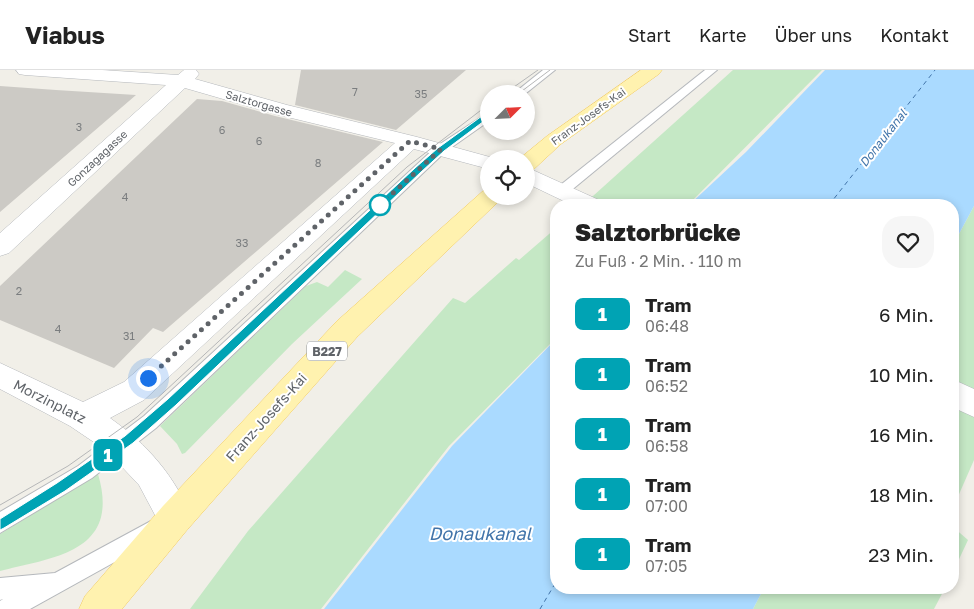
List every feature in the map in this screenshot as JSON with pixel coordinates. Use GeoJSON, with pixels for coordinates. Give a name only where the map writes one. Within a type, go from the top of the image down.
{"type":"FeatureCollection","features":[{"type":"Feature","properties":{"kind":"main road","name":"Franz-Josefs-Kai"},"geometry":{"type":"LineString","coordinates":[[535,156],[554,140],[652,70]]}},
{"type":"Feature","properties":{"kind":"main road","name":"Franz-Josefs-Kai"},"geometry":{"type":"LineString","coordinates":[[98,609],[174,518],[346,329],[481,205]]}},
{"type":"Feature","properties":{"kind":"street","name":"Salztorgasse"},"geometry":{"type":"LineString","coordinates":[[25,70],[188,76],[282,110],[480,160]]}},
{"type":"Feature","properties":{"kind":"street","name":"Gonzagagasse"},"geometry":{"type":"LineString","coordinates":[[0,247],[188,76]]}},
{"type":"Feature","properties":{"kind":"street"},"geometry":{"type":"LineString","coordinates":[[84,416],[134,391],[410,141]]}},
{"type":"Feature","properties":{"kind":"street"},"geometry":{"type":"LineString","coordinates":[[535,178],[578,198]]}},
{"type":"Feature","properties":{"kind":"street","name":"Morzinplatz"},"geometry":{"type":"LineString","coordinates":[[0,375],[84,416],[118,439],[150,475],[174,518]]}},
{"type":"Feature","properties":{"kind":"street"},"geometry":{"type":"LineString","coordinates":[[959,396],[974,404]]}},
{"type":"Feature","properties":{"kind":"lane"},"geometry":{"type":"LineString","coordinates":[[530,85],[550,70]]}},
{"type":"Feature","properties":{"kind":"lane"},"geometry":{"type":"LineString","coordinates":[[578,198],[712,70]]}},
{"type":"Feature","properties":{"kind":"lane"},"geometry":{"type":"LineString","coordinates":[[0,524],[61,487],[122,444],[172,402],[441,149],[480,121]]}},
{"type":"Feature","properties":{"kind":"lane"},"geometry":{"type":"LineString","coordinates":[[7,609],[57,584],[174,518]]}},
{"type":"Feature","properties":{"kind":"lane"},"geometry":{"type":"LineString","coordinates":[[0,589],[57,584]]}},
{"type":"Feature","properties":{"kind":"green space"},"geometry":{"type":"Polygon","coordinates":[[[733,70],[822,70],[694,199],[590,199],[733,70]]]}},
{"type":"Feature","properties":{"kind":"green space"},"geometry":{"type":"Polygon","coordinates":[[[974,206],[974,460],[959,494],[959,234],[974,206]]]}},
{"type":"Feature","properties":{"kind":"green space"},"geometry":{"type":"Polygon","coordinates":[[[550,233],[550,344],[449,446],[321,609],[190,609],[248,531],[453,298],[465,303],[516,258],[519,260],[550,233]]]}},
{"type":"Feature","properties":{"kind":"green space"},"geometry":{"type":"Polygon","coordinates":[[[345,270],[362,279],[292,344],[182,454],[177,444],[160,426],[306,286],[317,282],[328,287],[345,270]]]}},
{"type":"Feature","properties":{"kind":"green space"},"geometry":{"type":"Polygon","coordinates":[[[98,474],[103,500],[100,520],[92,535],[78,547],[61,555],[0,571],[0,534],[98,474]]]}},
{"type":"Feature","properties":{"kind":"green space"},"geometry":{"type":"Polygon","coordinates":[[[959,532],[968,540],[959,559],[959,532]]]}},
{"type":"Feature","properties":{"kind":"green space"},"geometry":{"type":"Polygon","coordinates":[[[761,594],[942,594],[934,609],[753,609],[761,594]]]}},
{"type":"Feature","properties":{"kind":"water","name":"Donaukanal"},"geometry":{"type":"Polygon","coordinates":[[[825,70],[974,70],[974,206],[959,234],[959,199],[695,199],[746,152],[825,70]]]}},
{"type":"Feature","properties":{"kind":"water","name":"Donaukanal"},"geometry":{"type":"Polygon","coordinates":[[[550,345],[550,594],[761,594],[753,609],[324,609],[452,446],[550,345]]]}},
{"type":"Feature","properties":{"kind":"building"},"geometry":{"type":"Polygon","coordinates":[[[301,70],[466,70],[396,130],[295,105],[301,70]]]}},
{"type":"Feature","properties":{"kind":"building"},"geometry":{"type":"Polygon","coordinates":[[[0,86],[56,90],[136,95],[0,212],[0,86]]]}},
{"type":"Feature","properties":{"kind":"building"},"geometry":{"type":"Polygon","coordinates":[[[197,99],[222,101],[383,142],[163,332],[153,328],[114,368],[0,320],[0,286],[197,99]]]}},
{"type":"Feature","properties":{"kind":"ferry route"},"geometry":{"type":"LineString","coordinates":[[834,199],[935,70]]}},
{"type":"Feature","properties":{"kind":"ferry route"},"geometry":{"type":"LineString","coordinates":[[540,609],[550,592]]}},
{"type":"Feature","properties":{"kind":"tram line"},"geometry":{"type":"LineString","coordinates":[[517,85],[538,70]]}},
{"type":"Feature","properties":{"kind":"tram line"},"geometry":{"type":"LineString","coordinates":[[530,85],[550,70]]}},
{"type":"Feature","properties":{"kind":"tram line"},"geometry":{"type":"LineString","coordinates":[[0,505],[68,466],[137,417],[407,167],[480,111]]}},
{"type":"Feature","properties":{"kind":"tram line"},"geometry":{"type":"LineString","coordinates":[[0,523],[85,472],[150,422],[441,149],[480,121]]}},
{"type":"Feature","properties":{"kind":"tram line","name":"1"},"geometry":{"type":"LineString","coordinates":[[0,524],[85,472],[129,440],[172,402],[441,149],[480,121]]}},
{"type":"Feature","properties":{"kind":"route"},"geometry":{"type":"LineString","coordinates":[[148,378],[410,141],[441,149],[380,205]]}}]}
